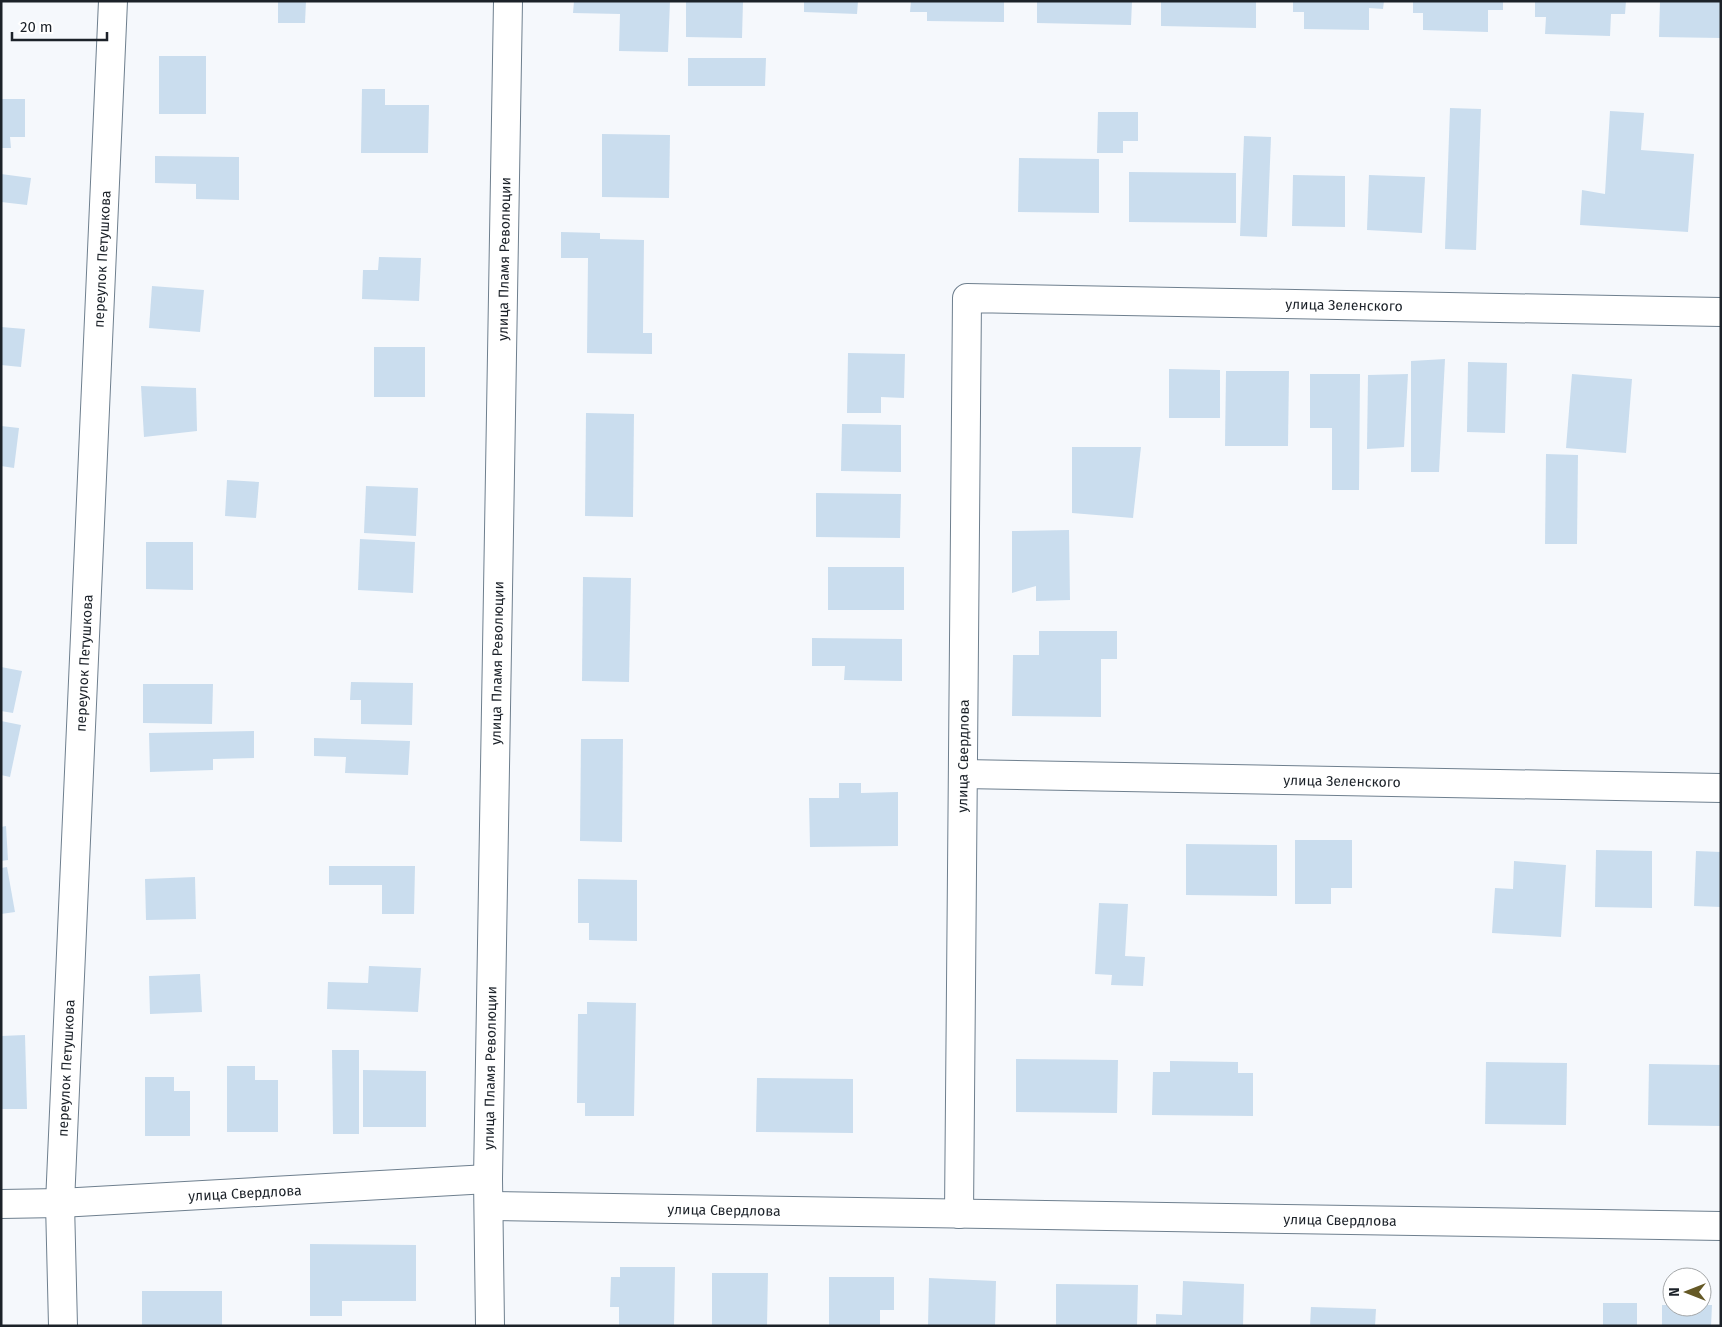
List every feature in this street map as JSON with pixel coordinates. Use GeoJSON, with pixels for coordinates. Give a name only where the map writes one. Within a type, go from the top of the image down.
{"type":"FeatureCollection","features":[{"type":"Feature","properties":{"kind":"street","name":"переулок Петушкова"},"geometry":{"type":"LineString","coordinates":[[63,1326],[60,1203],[113,1]]}},
{"type":"Feature","properties":{"kind":"street","name":"улица Пламя Революции"},"geometry":{"type":"LineString","coordinates":[[490,1326],[488,1179],[508,1]]}},
{"type":"Feature","properties":{"kind":"street","name":"улица Свердлова"},"geometry":{"type":"LineString","coordinates":[[959,1214],[967,298]]}},
{"type":"Feature","properties":{"kind":"street","name":"улица Зеленского"},"geometry":{"type":"LineString","coordinates":[[967,298],[1721,312]]}},
{"type":"Feature","properties":{"kind":"street","name":"улица Зеленского"},"geometry":{"type":"LineString","coordinates":[[963,774],[1721,788]]}},
{"type":"Feature","properties":{"kind":"street","name":"улица Свердлова"},"geometry":{"type":"LineString","coordinates":[[1,1204],[60,1203],[488,1179]]}},
{"type":"Feature","properties":{"kind":"street","name":"улица Свердлова"},"geometry":{"type":"LineString","coordinates":[[489,1206],[1721,1226]]}},
{"type":"Feature","properties":{"kind":"building"},"geometry":{"type":"Polygon","coordinates":[[[278,1],[306,1],[305,23],[278,23],[278,1]]]}},
{"type":"Feature","properties":{"kind":"building"},"geometry":{"type":"Polygon","coordinates":[[[574,1],[670,1],[668,52],[619,51],[620,14],[573,13],[574,1]]]}},
{"type":"Feature","properties":{"kind":"building"},"geometry":{"type":"Polygon","coordinates":[[[686,1],[743,1],[742,38],[686,37],[686,1]]]}},
{"type":"Feature","properties":{"kind":"building"},"geometry":{"type":"Polygon","coordinates":[[[804,1],[858,1],[857,14],[804,12],[804,1]]]}},
{"type":"Feature","properties":{"kind":"building"},"geometry":{"type":"Polygon","coordinates":[[[911,1],[1004,1],[1004,22],[927,21],[927,12],[910,12],[911,1]]]}},
{"type":"Feature","properties":{"kind":"building"},"geometry":{"type":"Polygon","coordinates":[[[1037,1],[1132,1],[1131,25],[1037,23],[1037,1]]]}},
{"type":"Feature","properties":{"kind":"building"},"geometry":{"type":"Polygon","coordinates":[[[1161,1],[1256,1],[1256,28],[1161,26],[1161,1]]]}},
{"type":"Feature","properties":{"kind":"building"},"geometry":{"type":"Polygon","coordinates":[[[1293,1],[1384,1],[1383,9],[1369,8],[1369,30],[1304,29],[1304,12],[1293,12],[1293,1]]]}},
{"type":"Feature","properties":{"kind":"building"},"geometry":{"type":"Polygon","coordinates":[[[1413,1],[1503,1],[1503,10],[1488,10],[1488,32],[1423,30],[1423,13],[1413,13],[1413,1]]]}},
{"type":"Feature","properties":{"kind":"building"},"geometry":{"type":"Polygon","coordinates":[[[1535,1],[1626,1],[1625,14],[1611,14],[1610,36],[1545,34],[1546,17],[1535,17],[1535,1]]]}},
{"type":"Feature","properties":{"kind":"building"},"geometry":{"type":"Polygon","coordinates":[[[1660,1],[1721,1],[1721,38],[1659,37],[1660,1]]]}},
{"type":"Feature","properties":{"kind":"building"},"geometry":{"type":"Polygon","coordinates":[[[159,56],[206,56],[206,114],[159,114],[159,56]]]}},
{"type":"Feature","properties":{"kind":"building"},"geometry":{"type":"Polygon","coordinates":[[[688,58],[766,58],[765,86],[688,86],[688,58]]]}},
{"type":"Feature","properties":{"kind":"building"},"geometry":{"type":"Polygon","coordinates":[[[362,89],[385,89],[385,105],[429,105],[428,153],[361,153],[362,89]]]}},
{"type":"Feature","properties":{"kind":"building"},"geometry":{"type":"Polygon","coordinates":[[[1,99],[25,99],[25,137],[10,137],[11,148],[1,148],[1,99]]]}},
{"type":"Feature","properties":{"kind":"building"},"geometry":{"type":"Polygon","coordinates":[[[1450,108],[1481,109],[1476,250],[1445,249],[1450,108]]]}},
{"type":"Feature","properties":{"kind":"building"},"geometry":{"type":"Polygon","coordinates":[[[1610,111],[1644,113],[1641,150],[1694,154],[1688,232],[1580,225],[1582,190],[1605,194],[1610,111]]]}},
{"type":"Feature","properties":{"kind":"building"},"geometry":{"type":"Polygon","coordinates":[[[1098,112],[1138,112],[1138,141],[1123,141],[1123,153],[1097,153],[1098,112]]]}},
{"type":"Feature","properties":{"kind":"building"},"geometry":{"type":"Polygon","coordinates":[[[602,134],[670,135],[669,198],[602,197],[602,134]]]}},
{"type":"Feature","properties":{"kind":"building"},"geometry":{"type":"Polygon","coordinates":[[[1244,136],[1271,137],[1267,237],[1240,236],[1244,136]]]}},
{"type":"Feature","properties":{"kind":"building"},"geometry":{"type":"Polygon","coordinates":[[[155,156],[239,157],[239,200],[196,199],[196,184],[155,183],[155,156]]]}},
{"type":"Feature","properties":{"kind":"building"},"geometry":{"type":"Polygon","coordinates":[[[1019,158],[1099,159],[1099,213],[1018,212],[1019,158]]]}},
{"type":"Feature","properties":{"kind":"building"},"geometry":{"type":"Polygon","coordinates":[[[1129,172],[1236,173],[1236,223],[1129,222],[1129,172]]]}},
{"type":"Feature","properties":{"kind":"building"},"geometry":{"type":"Polygon","coordinates":[[[1,174],[31,178],[27,205],[1,202],[1,174]]]}},
{"type":"Feature","properties":{"kind":"building"},"geometry":{"type":"Polygon","coordinates":[[[1293,175],[1345,176],[1345,227],[1292,226],[1293,175]]]}},
{"type":"Feature","properties":{"kind":"building"},"geometry":{"type":"Polygon","coordinates":[[[1369,175],[1425,177],[1422,233],[1367,230],[1369,175]]]}},
{"type":"Feature","properties":{"kind":"building"},"geometry":{"type":"Polygon","coordinates":[[[561,232],[600,233],[600,239],[644,240],[643,333],[652,333],[652,354],[587,353],[588,258],[561,258],[561,232]]]}},
{"type":"Feature","properties":{"kind":"building"},"geometry":{"type":"Polygon","coordinates":[[[379,257],[421,258],[419,301],[362,299],[363,270],[378,270],[379,257]]]}},
{"type":"Feature","properties":{"kind":"building"},"geometry":{"type":"Polygon","coordinates":[[[152,286],[204,290],[200,332],[149,328],[152,286]]]}},
{"type":"Feature","properties":{"kind":"building"},"geometry":{"type":"Polygon","coordinates":[[[1,327],[25,329],[21,367],[1,365],[1,327]]]}},
{"type":"Feature","properties":{"kind":"building"},"geometry":{"type":"Polygon","coordinates":[[[374,347],[425,347],[425,397],[374,397],[374,347]]]}},
{"type":"Feature","properties":{"kind":"building"},"geometry":{"type":"Polygon","coordinates":[[[848,353],[905,354],[904,398],[881,397],[881,413],[847,413],[848,353]]]}},
{"type":"Feature","properties":{"kind":"building"},"geometry":{"type":"Polygon","coordinates":[[[1445,359],[1439,472],[1411,472],[1411,361],[1445,359]]]}},
{"type":"Feature","properties":{"kind":"building"},"geometry":{"type":"Polygon","coordinates":[[[1468,362],[1507,363],[1505,433],[1467,432],[1468,362]]]}},
{"type":"Feature","properties":{"kind":"building"},"geometry":{"type":"Polygon","coordinates":[[[1169,369],[1220,370],[1220,418],[1169,418],[1169,369]]]}},
{"type":"Feature","properties":{"kind":"building"},"geometry":{"type":"Polygon","coordinates":[[[1226,371],[1289,371],[1288,446],[1225,446],[1226,371]]]}},
{"type":"Feature","properties":{"kind":"building"},"geometry":{"type":"Polygon","coordinates":[[[1310,374],[1360,374],[1359,490],[1332,490],[1332,428],[1310,428],[1310,374]]]}},
{"type":"Feature","properties":{"kind":"building"},"geometry":{"type":"Polygon","coordinates":[[[1408,374],[1404,447],[1367,449],[1368,375],[1408,374]]]}},
{"type":"Feature","properties":{"kind":"building"},"geometry":{"type":"Polygon","coordinates":[[[1572,374],[1632,379],[1626,453],[1566,448],[1572,374]]]}},
{"type":"Feature","properties":{"kind":"building"},"geometry":{"type":"Polygon","coordinates":[[[141,386],[196,388],[197,431],[144,437],[141,386]]]}},
{"type":"Feature","properties":{"kind":"building"},"geometry":{"type":"Polygon","coordinates":[[[586,413],[634,414],[633,517],[585,516],[586,413]]]}},
{"type":"Feature","properties":{"kind":"building"},"geometry":{"type":"Polygon","coordinates":[[[842,424],[901,425],[901,472],[841,471],[842,424]]]}},
{"type":"Feature","properties":{"kind":"building"},"geometry":{"type":"Polygon","coordinates":[[[1,426],[19,428],[14,468],[1,466],[1,426]]]}},
{"type":"Feature","properties":{"kind":"building"},"geometry":{"type":"Polygon","coordinates":[[[1072,447],[1141,447],[1133,518],[1072,513],[1072,447]]]}},
{"type":"Feature","properties":{"kind":"building"},"geometry":{"type":"Polygon","coordinates":[[[1546,454],[1578,455],[1577,544],[1545,544],[1546,454]]]}},
{"type":"Feature","properties":{"kind":"building"},"geometry":{"type":"Polygon","coordinates":[[[227,480],[259,482],[256,518],[225,516],[227,480]]]}},
{"type":"Feature","properties":{"kind":"building"},"geometry":{"type":"Polygon","coordinates":[[[366,486],[418,488],[416,536],[364,533],[366,486]]]}},
{"type":"Feature","properties":{"kind":"building"},"geometry":{"type":"Polygon","coordinates":[[[816,493],[901,494],[900,538],[816,537],[816,493]]]}},
{"type":"Feature","properties":{"kind":"building"},"geometry":{"type":"Polygon","coordinates":[[[1069,530],[1070,600],[1036,601],[1036,586],[1012,593],[1012,531],[1069,530]]]}},
{"type":"Feature","properties":{"kind":"building"},"geometry":{"type":"Polygon","coordinates":[[[360,539],[415,542],[413,593],[358,590],[360,539]]]}},
{"type":"Feature","properties":{"kind":"building"},"geometry":{"type":"Polygon","coordinates":[[[146,542],[193,542],[193,590],[146,589],[146,542]]]}},
{"type":"Feature","properties":{"kind":"building"},"geometry":{"type":"Polygon","coordinates":[[[828,567],[904,567],[904,610],[828,610],[828,567]]]}},
{"type":"Feature","properties":{"kind":"building"},"geometry":{"type":"Polygon","coordinates":[[[583,577],[631,578],[629,682],[582,681],[583,577]]]}},
{"type":"Feature","properties":{"kind":"building"},"geometry":{"type":"Polygon","coordinates":[[[1039,631],[1117,631],[1117,659],[1101,659],[1101,717],[1012,716],[1013,655],[1039,655],[1039,631]]]}},
{"type":"Feature","properties":{"kind":"building"},"geometry":{"type":"Polygon","coordinates":[[[812,638],[902,639],[902,681],[844,680],[845,666],[812,666],[812,638]]]}},
{"type":"Feature","properties":{"kind":"building"},"geometry":{"type":"Polygon","coordinates":[[[1,667],[22,671],[13,713],[1,711],[1,667]]]}},
{"type":"Feature","properties":{"kind":"building"},"geometry":{"type":"Polygon","coordinates":[[[351,682],[413,683],[412,725],[361,724],[361,700],[350,700],[351,682]]]}},
{"type":"Feature","properties":{"kind":"building"},"geometry":{"type":"Polygon","coordinates":[[[143,684],[213,684],[212,724],[143,723],[143,684]]]}},
{"type":"Feature","properties":{"kind":"building"},"geometry":{"type":"Polygon","coordinates":[[[1,721],[21,725],[10,777],[1,775],[1,721]]]}},
{"type":"Feature","properties":{"kind":"building"},"geometry":{"type":"Polygon","coordinates":[[[254,731],[254,758],[213,759],[213,770],[150,772],[149,733],[254,731]]]}},
{"type":"Feature","properties":{"kind":"building"},"geometry":{"type":"Polygon","coordinates":[[[314,738],[410,741],[408,775],[345,773],[346,757],[314,756],[314,738]]]}},
{"type":"Feature","properties":{"kind":"building"},"geometry":{"type":"Polygon","coordinates":[[[581,739],[623,739],[622,842],[580,841],[581,739]]]}},
{"type":"Feature","properties":{"kind":"building"},"geometry":{"type":"Polygon","coordinates":[[[839,783],[861,783],[861,793],[898,792],[898,846],[810,847],[809,798],[839,798],[839,783]]]}},
{"type":"Feature","properties":{"kind":"building"},"geometry":{"type":"Polygon","coordinates":[[[6,826],[8,860],[1,861],[1,827],[6,826]]]}},
{"type":"Feature","properties":{"kind":"building"},"geometry":{"type":"Polygon","coordinates":[[[1295,840],[1352,840],[1352,888],[1331,888],[1331,904],[1295,904],[1295,840]]]}},
{"type":"Feature","properties":{"kind":"building"},"geometry":{"type":"Polygon","coordinates":[[[1186,844],[1277,845],[1277,896],[1186,895],[1186,844]]]}},
{"type":"Feature","properties":{"kind":"building"},"geometry":{"type":"Polygon","coordinates":[[[1596,850],[1652,851],[1652,908],[1595,907],[1596,850]]]}},
{"type":"Feature","properties":{"kind":"building"},"geometry":{"type":"Polygon","coordinates":[[[1696,851],[1721,852],[1721,907],[1694,906],[1696,851]]]}},
{"type":"Feature","properties":{"kind":"building"},"geometry":{"type":"Polygon","coordinates":[[[1514,861],[1566,865],[1561,937],[1492,933],[1495,888],[1513,889],[1514,861]]]}},
{"type":"Feature","properties":{"kind":"building"},"geometry":{"type":"Polygon","coordinates":[[[329,866],[415,866],[414,914],[382,914],[382,885],[329,885],[329,866]]]}},
{"type":"Feature","properties":{"kind":"building"},"geometry":{"type":"Polygon","coordinates":[[[7,867],[15,912],[1,914],[1,868],[7,867]]]}},
{"type":"Feature","properties":{"kind":"building"},"geometry":{"type":"Polygon","coordinates":[[[195,877],[196,919],[146,920],[145,879],[195,877]]]}},
{"type":"Feature","properties":{"kind":"building"},"geometry":{"type":"Polygon","coordinates":[[[578,879],[637,880],[637,941],[589,940],[589,923],[578,923],[578,879]]]}},
{"type":"Feature","properties":{"kind":"building"},"geometry":{"type":"Polygon","coordinates":[[[1099,903],[1128,904],[1125,956],[1145,957],[1143,986],[1111,985],[1112,975],[1095,974],[1099,903]]]}},
{"type":"Feature","properties":{"kind":"building"},"geometry":{"type":"Polygon","coordinates":[[[369,966],[421,968],[418,1012],[327,1009],[328,982],[368,983],[369,966]]]}},
{"type":"Feature","properties":{"kind":"building"},"geometry":{"type":"Polygon","coordinates":[[[200,974],[202,1012],[150,1014],[149,976],[200,974]]]}},
{"type":"Feature","properties":{"kind":"building"},"geometry":{"type":"Polygon","coordinates":[[[587,1002],[636,1003],[634,1116],[585,1116],[585,1103],[577,1103],[578,1014],[587,1014],[587,1002]]]}},
{"type":"Feature","properties":{"kind":"building"},"geometry":{"type":"Polygon","coordinates":[[[25,1035],[27,1109],[1,1109],[1,1036],[25,1035]]]}},
{"type":"Feature","properties":{"kind":"building"},"geometry":{"type":"Polygon","coordinates":[[[332,1050],[359,1050],[359,1134],[333,1134],[332,1050]]]}},
{"type":"Feature","properties":{"kind":"building"},"geometry":{"type":"Polygon","coordinates":[[[1016,1059],[1118,1060],[1117,1113],[1016,1112],[1016,1059]]]}},
{"type":"Feature","properties":{"kind":"building"},"geometry":{"type":"Polygon","coordinates":[[[1170,1061],[1238,1062],[1238,1073],[1253,1073],[1253,1116],[1152,1115],[1153,1072],[1170,1072],[1170,1061]]]}},
{"type":"Feature","properties":{"kind":"building"},"geometry":{"type":"Polygon","coordinates":[[[1486,1062],[1567,1063],[1566,1125],[1485,1124],[1486,1062]]]}},
{"type":"Feature","properties":{"kind":"building"},"geometry":{"type":"Polygon","coordinates":[[[1649,1064],[1721,1065],[1721,1126],[1648,1125],[1649,1064]]]}},
{"type":"Feature","properties":{"kind":"building"},"geometry":{"type":"Polygon","coordinates":[[[227,1066],[255,1066],[255,1080],[278,1080],[278,1132],[227,1132],[227,1066]]]}},
{"type":"Feature","properties":{"kind":"building"},"geometry":{"type":"Polygon","coordinates":[[[363,1070],[426,1071],[426,1127],[363,1127],[363,1070]]]}},
{"type":"Feature","properties":{"kind":"building"},"geometry":{"type":"Polygon","coordinates":[[[145,1077],[174,1077],[174,1091],[190,1091],[190,1136],[145,1136],[145,1077]]]}},
{"type":"Feature","properties":{"kind":"building"},"geometry":{"type":"Polygon","coordinates":[[[757,1078],[853,1079],[853,1133],[756,1132],[757,1078]]]}},
{"type":"Feature","properties":{"kind":"building"},"geometry":{"type":"Polygon","coordinates":[[[310,1244],[416,1245],[416,1301],[342,1301],[342,1316],[310,1316],[310,1244]]]}},
{"type":"Feature","properties":{"kind":"building"},"geometry":{"type":"Polygon","coordinates":[[[620,1267],[675,1267],[674,1326],[619,1326],[619,1307],[610,1307],[611,1277],[620,1277],[620,1267]]]}},
{"type":"Feature","properties":{"kind":"building"},"geometry":{"type":"Polygon","coordinates":[[[712,1273],[768,1273],[767,1326],[712,1326],[712,1273]]]}},
{"type":"Feature","properties":{"kind":"building"},"geometry":{"type":"Polygon","coordinates":[[[829,1277],[894,1277],[894,1310],[880,1310],[880,1326],[829,1326],[829,1277]]]}},
{"type":"Feature","properties":{"kind":"building"},"geometry":{"type":"Polygon","coordinates":[[[929,1278],[996,1281],[995,1326],[928,1326],[929,1278]]]}},
{"type":"Feature","properties":{"kind":"building"},"geometry":{"type":"Polygon","coordinates":[[[1183,1281],[1244,1284],[1243,1326],[1156,1326],[1156,1314],[1182,1315],[1183,1281]]]}},
{"type":"Feature","properties":{"kind":"building"},"geometry":{"type":"Polygon","coordinates":[[[1056,1284],[1138,1285],[1137,1326],[1056,1326],[1056,1284]]]}},
{"type":"Feature","properties":{"kind":"building"},"geometry":{"type":"Polygon","coordinates":[[[142,1291],[222,1291],[222,1326],[142,1326],[142,1291]]]}},
{"type":"Feature","properties":{"kind":"building"},"geometry":{"type":"Polygon","coordinates":[[[1603,1303],[1637,1303],[1637,1326],[1603,1326],[1603,1303]]]}},
{"type":"Feature","properties":{"kind":"building"},"geometry":{"type":"Polygon","coordinates":[[[1311,1307],[1376,1309],[1375,1326],[1310,1326],[1311,1307]]]}},
{"type":"Feature","properties":{"kind":"building"},"geometry":{"type":"Polygon","coordinates":[[[1662,1317],[1711,1317],[1711,1326],[1662,1326],[1662,1317]]]}}]}
